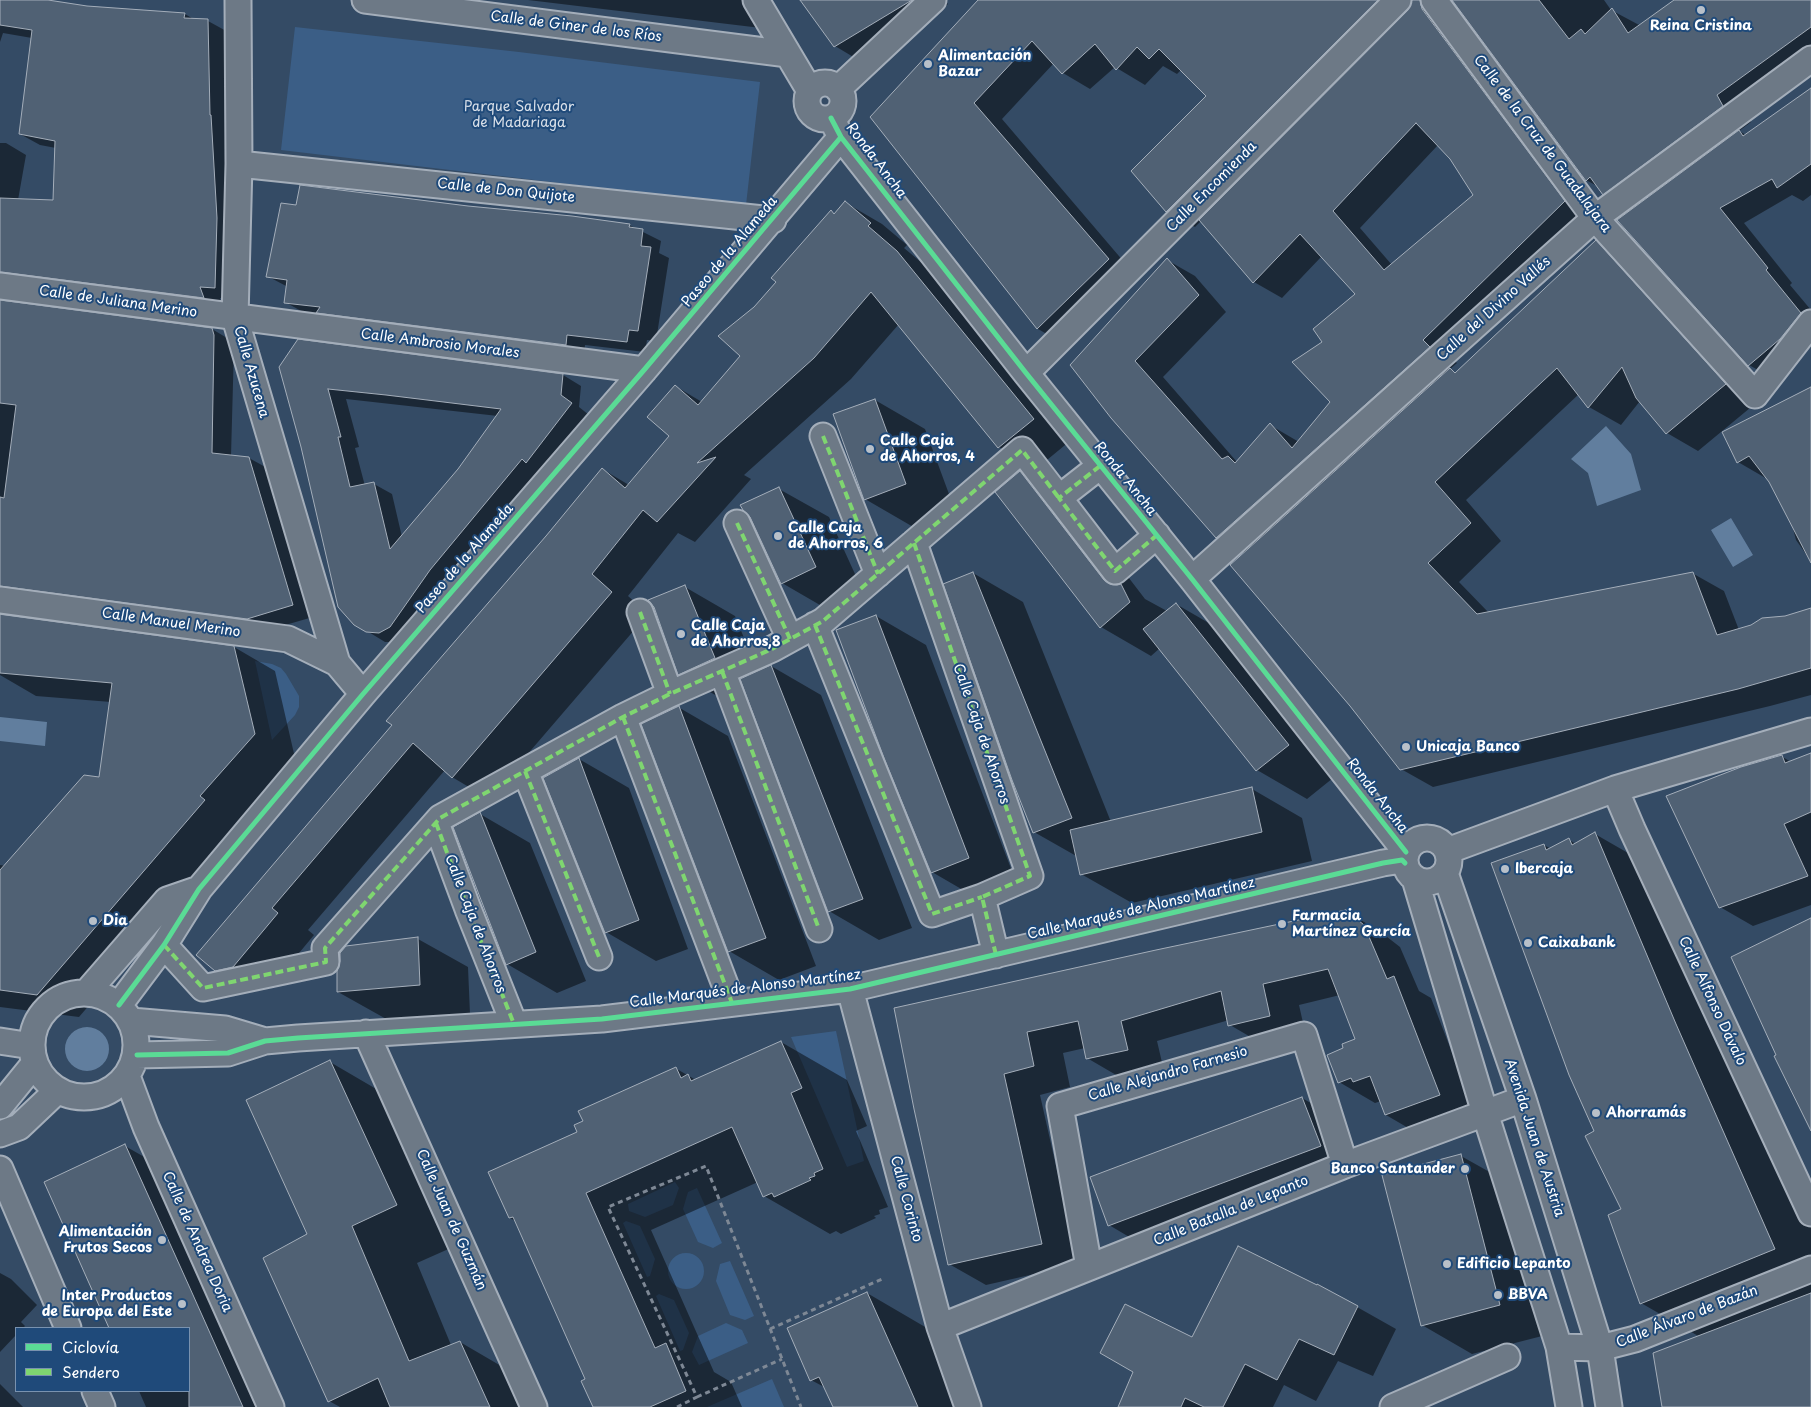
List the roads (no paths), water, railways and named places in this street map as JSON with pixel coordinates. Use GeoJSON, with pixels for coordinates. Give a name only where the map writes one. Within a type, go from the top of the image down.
{"type":"FeatureCollection","features":[{"type":"Feature","properties":{"kind":"street","name":"Calle Azucena"},"geometry":{"type":"LineString","coordinates":[[238,0],[239,164],[235,318],[337,663],[363,694]]}},
{"type":"Feature","properties":{"kind":"street","name":"Calle de Giner de los Ríos"},"geometry":{"type":"LineString","coordinates":[[365,0],[788,54]]}},
{"type":"Feature","properties":{"kind":"street"},"geometry":{"type":"LineString","coordinates":[[756,0],[810,91]]}},
{"type":"Feature","properties":{"kind":"street"},"geometry":{"type":"LineString","coordinates":[[836,127],[811,112],[807,102],[810,91],[824,83],[829,83],[838,89],[933,0]]}},
{"type":"Feature","properties":{"kind":"street","name":"Calle Encomienda"},"geometry":{"type":"LineString","coordinates":[[1026,373],[1398,0]]}},
{"type":"Feature","properties":{"kind":"street","name":"Calle de la Cruz de Guadalajara"},"geometry":{"type":"LineString","coordinates":[[1434,0],[1595,218],[1755,395],[1811,323]]}},
{"type":"Feature","properties":{"kind":"street","name":"Calle del Divino Vallés"},"geometry":{"type":"LineString","coordinates":[[1192,579],[1595,218],[1811,59]]}},
{"type":"Feature","properties":{"kind":"street","name":"Paseo de la Alameda"},"geometry":{"type":"LineString","coordinates":[[125,1013],[199,889],[363,694],[772,220],[836,127],[836,115],[842,105],[842,94],[838,89]]}},
{"type":"Feature","properties":{"kind":"street","name":"Ronda Ancha"},"geometry":{"type":"LineString","coordinates":[[836,127],[1026,373],[1192,579],[1409,865]]}},
{"type":"Feature","properties":{"kind":"street","name":"Calle de Don Quijote"},"geometry":{"type":"LineString","coordinates":[[239,164],[772,220]]}},
{"type":"Feature","properties":{"kind":"street","name":"Calle de Juliana Merino"},"geometry":{"type":"LineString","coordinates":[[0,286],[235,318]]}},
{"type":"Feature","properties":{"kind":"street","name":"Calle Ambrosio Morales"},"geometry":{"type":"LineString","coordinates":[[235,318],[644,370]]}},
{"type":"Feature","properties":{"kind":"street"},"geometry":{"type":"LineString","coordinates":[[823,436],[878,574]]}},
{"type":"Feature","properties":{"kind":"street"},"geometry":{"type":"LineString","coordinates":[[164,945],[203,988],[326,962],[325,948],[440,818],[623,717],[772,649],[823,621],[1022,450],[1115,571],[1157,535]]}},
{"type":"Feature","properties":{"kind":"street"},"geometry":{"type":"LineString","coordinates":[[1059,498],[1100,466]]}},
{"type":"Feature","properties":{"kind":"street"},"geometry":{"type":"LineString","coordinates":[[737,524],[790,639]]}},
{"type":"Feature","properties":{"kind":"street","name":"Calle Caja de Ahorros"},"geometry":{"type":"LineString","coordinates":[[815,625],[932,914],[982,898],[1030,876],[914,543]]}},
{"type":"Feature","properties":{"kind":"street","name":"Calle Manuel Merino"},"geometry":{"type":"LineString","coordinates":[[0,600],[288,639],[337,663]]}},
{"type":"Feature","properties":{"kind":"street"},"geometry":{"type":"LineString","coordinates":[[640,612],[670,694]]}},
{"type":"Feature","properties":{"kind":"street"},"geometry":{"type":"LineString","coordinates":[[722,671],[819,929]]}},
{"type":"Feature","properties":{"kind":"street"},"geometry":{"type":"LineString","coordinates":[[623,717],[732,1003]]}},
{"type":"Feature","properties":{"kind":"street"},"geometry":{"type":"LineString","coordinates":[[1409,865],[1420,882],[1431,882],[1436,880],[1446,862],[1484,837],[1615,789],[1811,731]]}},
{"type":"Feature","properties":{"kind":"street"},"geometry":{"type":"LineString","coordinates":[[525,771],[599,957]]}},
{"type":"Feature","properties":{"kind":"street","name":"Calle Alfonso Dávalo"},"geometry":{"type":"LineString","coordinates":[[1615,789],[1811,1213]]}},
{"type":"Feature","properties":{"kind":"street","name":"Calle Caja de Ahorros"},"geometry":{"type":"LineString","coordinates":[[436,823],[468,910],[514,1024]]}},
{"type":"Feature","properties":{"kind":"street"},"geometry":{"type":"LineString","coordinates":[[1446,862],[1439,842],[1426,838],[1414,842],[1409,865],[1559,1347],[1568,1407]]}},
{"type":"Feature","properties":{"kind":"street","name":"Calle Marqués de Alonso Martínez"},"geometry":{"type":"LineString","coordinates":[[132,1065],[228,1053],[265,1041],[602,1019],[850,989],[1384,863],[1402,860],[1409,865]]}},
{"type":"Feature","properties":{"kind":"street","name":"Avenida Juan de Austria"},"geometry":{"type":"LineString","coordinates":[[1446,862],[1523,1099],[1600,1348],[1609,1407]]}},
{"type":"Feature","properties":{"kind":"street"},"geometry":{"type":"LineString","coordinates":[[87,992],[167,900],[199,889]]}},
{"type":"Feature","properties":{"kind":"street"},"geometry":{"type":"LineString","coordinates":[[982,898],[996,955]]}},
{"type":"Feature","properties":{"kind":"street","name":"Calle Corinto"},"geometry":{"type":"LineString","coordinates":[[850,989],[940,1327],[968,1407]]}},
{"type":"Feature","properties":{"kind":"street"},"geometry":{"type":"LineString","coordinates":[[87,992],[104,996],[125,1013],[136,1034],[132,1065],[116,1086],[102,1094],[88,1097],[72,1096],[58,1090],[44,1079],[33,1054],[34,1029],[42,1013],[54,1001],[70,994],[87,992]]}},
{"type":"Feature","properties":{"kind":"street","name":"Calle Marqués de Alonso Martínez"},"geometry":{"type":"LineString","coordinates":[[125,1013],[225,1029],[265,1041]]}},
{"type":"Feature","properties":{"kind":"street","name":"Calle Juan de Guzmán"},"geometry":{"type":"LineString","coordinates":[[366,1033],[534,1407]]}},
{"type":"Feature","properties":{"kind":"street","name":"Calle Alejandro Farnesio"},"geometry":{"type":"LineString","coordinates":[[1089,1267],[1060,1106],[1304,1035],[1345,1165]]}},
{"type":"Feature","properties":{"kind":"street"},"geometry":{"type":"LineString","coordinates":[[0,1041],[33,1054]]}},
{"type":"Feature","properties":{"kind":"street"},"geometry":{"type":"LineString","coordinates":[[0,1106],[33,1054]]}},
{"type":"Feature","properties":{"kind":"street","name":"Calle de Andrea Doria"},"geometry":{"type":"LineString","coordinates":[[132,1065],[146,1127],[272,1407]]}},
{"type":"Feature","properties":{"kind":"street"},"geometry":{"type":"LineString","coordinates":[[0,1134],[19,1126],[58,1090]]}},
{"type":"Feature","properties":{"kind":"street","name":"Calle Batalla de Lepanto"},"geometry":{"type":"LineString","coordinates":[[940,1327],[1345,1165],[1523,1099]]}},
{"type":"Feature","properties":{"kind":"street"},"geometry":{"type":"LineString","coordinates":[[0,1168],[68,1327]]}},
{"type":"Feature","properties":{"kind":"street","name":"Calle Álvaro de Bazán"},"geometry":{"type":"LineString","coordinates":[[1559,1347],[1600,1348],[1635,1339],[1811,1269]]}},
{"type":"Feature","properties":{"kind":"street"},"geometry":{"type":"LineString","coordinates":[[1393,1407],[1507,1357]]}},
{"type":"Feature","properties":{"kind":"street"},"geometry":{"type":"LineString","coordinates":[[95,1392],[102,1407]]}},
{"type":"Feature","properties":{"kind":"place","name":"Reina Cristina"},"geometry":{"type":"Point","coordinates":[1701,10]}},
{"type":"Feature","properties":{"kind":"place","name":"Alimentación Bazar"},"geometry":{"type":"Point","coordinates":[928,64]}},
{"type":"Feature","properties":{"kind":"place","name":"Calle Caja de Ahorros, 4"},"geometry":{"type":"Point","coordinates":[870,449]}},
{"type":"Feature","properties":{"kind":"place","name":"Calle Caja de Ahorros, 6"},"geometry":{"type":"Point","coordinates":[778,536]}},
{"type":"Feature","properties":{"kind":"place","name":"Calle Caja de Ahorros,8"},"geometry":{"type":"Point","coordinates":[681,634]}},
{"type":"Feature","properties":{"kind":"place","name":"Unicaja Banco"},"geometry":{"type":"Point","coordinates":[1406,747]}},
{"type":"Feature","properties":{"kind":"place","name":"Ibercaja"},"geometry":{"type":"Point","coordinates":[1505,869]}},
{"type":"Feature","properties":{"kind":"place","name":"Dia"},"geometry":{"type":"Point","coordinates":[93,921]}},
{"type":"Feature","properties":{"kind":"place","name":"Farmacia Martínez García"},"geometry":{"type":"Point","coordinates":[1282,924]}},
{"type":"Feature","properties":{"kind":"place","name":"Caixabank"},"geometry":{"type":"Point","coordinates":[1528,943]}},
{"type":"Feature","properties":{"kind":"place","name":"Ahorramás"},"geometry":{"type":"Point","coordinates":[1596,1113]}},
{"type":"Feature","properties":{"kind":"place","name":"Banco Santander"},"geometry":{"type":"Point","coordinates":[1465,1169]}},
{"type":"Feature","properties":{"kind":"place","name":"Alimentación Frutos Secos"},"geometry":{"type":"Point","coordinates":[162,1240]}},
{"type":"Feature","properties":{"kind":"place","name":"Edificio Lepanto"},"geometry":{"type":"Point","coordinates":[1447,1264]}},
{"type":"Feature","properties":{"kind":"place","name":"BBVA"},"geometry":{"type":"Point","coordinates":[1498,1295]}},
{"type":"Feature","properties":{"kind":"place","name":"Inter Productos de Europa del Este"},"geometry":{"type":"Point","coordinates":[182,1304]}},
{"type":"Feature","properties":{"kind":"park label","name":"Parque Salvador de Madariaga"},"geometry":{"type":"Point","coordinates":[519,116]}}]}
